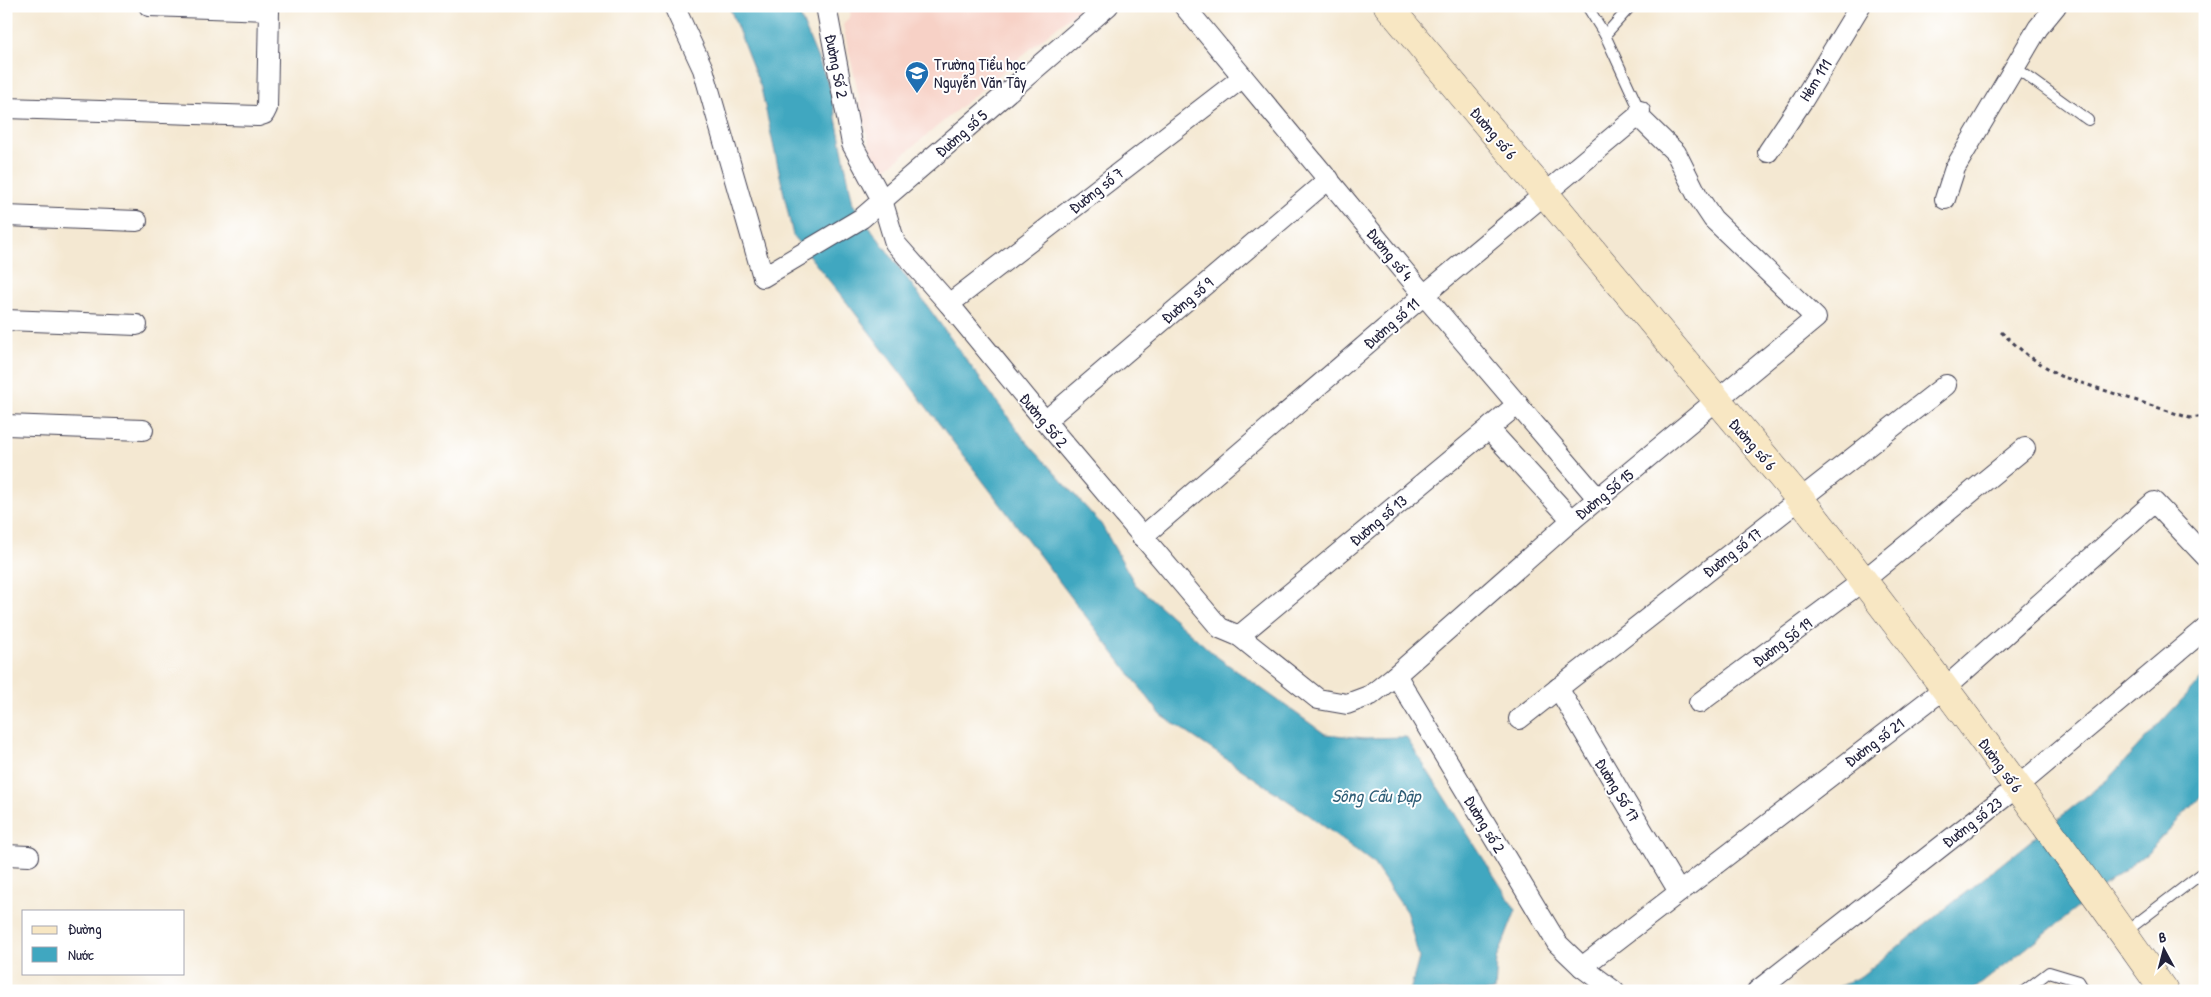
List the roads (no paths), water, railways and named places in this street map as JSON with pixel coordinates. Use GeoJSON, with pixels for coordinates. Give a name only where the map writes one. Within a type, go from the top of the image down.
{"type":"FeatureCollection","features":[{"type":"Feature","properties":{"kind":"street"},"geometry":{"type":"LineString","coordinates":[[6,108],[258,116],[264,114],[268,108],[269,8],[149,6]]}},
{"type":"Feature","properties":{"kind":"street","name":"Đường số 5"},"geometry":{"type":"LineString","coordinates":[[674,6],[703,69],[763,277],[862,218],[1108,6]]}},
{"type":"Feature","properties":{"kind":"street","name":"Đường Số 2"},"geometry":{"type":"LineString","coordinates":[[826,6],[852,144],[882,200],[895,244],[950,304],[1142,537],[1220,628],[1239,636],[1318,699],[1347,704],[1371,695],[1396,675]]}},
{"type":"Feature","properties":{"kind":"street","name":"Đường số 4"},"geometry":{"type":"LineString","coordinates":[[1184,6],[1599,500]]}},
{"type":"Feature","properties":{"kind":"street","name":"Đường số 6"},"geometry":{"type":"LineString","coordinates":[[1388,6],[1800,499],[1945,688],[2123,933]]}},
{"type":"Feature","properties":{"kind":"street","name":"Hẻm 111"},"geometry":{"type":"LineString","coordinates":[[1768,152],[1803,100],[1860,6]]}},
{"type":"Feature","properties":{"kind":"street"},"geometry":{"type":"LineString","coordinates":[[1945,199],[1955,168],[2038,28],[2056,6]]}},
{"type":"Feature","properties":{"kind":"street","name":"Đường số 7"},"geometry":{"type":"LineString","coordinates":[[950,304],[1243,77]]}},
{"type":"Feature","properties":{"kind":"street","name":"Đường số 11"},"geometry":{"type":"LineString","coordinates":[[1142,537],[1424,294],[1639,114]]}},
{"type":"Feature","properties":{"kind":"street","name":"Đường Số 15"},"geometry":{"type":"LineString","coordinates":[[1396,675],[1572,520],[1599,500],[1816,318],[1714,219],[1697,195],[1676,153],[1639,114]]}},
{"type":"Feature","properties":{"kind":"street","name":"Đường số 9"},"geometry":{"type":"LineString","coordinates":[[1045,421],[1330,180]]}},
{"type":"Feature","properties":{"kind":"street"},"geometry":{"type":"LineString","coordinates":[[6,216],[137,221]]}},
{"type":"Feature","properties":{"kind":"street"},"geometry":{"type":"LineString","coordinates":[[6,320],[137,325]]}},
{"type":"Feature","properties":{"kind":"street","name":"Đường số 17"},"geometry":{"type":"LineString","coordinates":[[1519,719],[1946,385]]}},
{"type":"Feature","properties":{"kind":"street","name":"Đường số 13"},"geometry":{"type":"LineString","coordinates":[[1239,636],[1518,404]]}},
{"type":"Feature","properties":{"kind":"street"},"geometry":{"type":"LineString","coordinates":[[6,425],[143,430]]}},
{"type":"Feature","properties":{"kind":"street"},"geometry":{"type":"LineString","coordinates":[[1489,429],[1572,520]]}},
{"type":"Feature","properties":{"kind":"street","name":"Đường Số 19"},"geometry":{"type":"LineString","coordinates":[[1700,703],[1864,580],[2025,448]]}},
{"type":"Feature","properties":{"kind":"street","name":"Đường số 21"},"geometry":{"type":"LineString","coordinates":[[1582,967],[1945,688],[2154,502],[2205,556]]}},
{"type":"Feature","properties":{"kind":"street","name":"Đường số 23"},"geometry":{"type":"LineString","coordinates":[[1757,991],[2017,787],[2205,628]]}},
{"type":"Feature","properties":{"kind":"street","name":"Đường số 2"},"geometry":{"type":"LineString","coordinates":[[1396,675],[1557,943],[1582,967]]}},
{"type":"Feature","properties":{"kind":"street","name":"Đường Số 17"},"geometry":{"type":"LineString","coordinates":[[1558,688],[1678,892]]}},
{"type":"Feature","properties":{"kind":"street"},"geometry":{"type":"LineString","coordinates":[[6,855],[29,856]]}},
{"type":"Feature","properties":{"kind":"street"},"geometry":{"type":"LineString","coordinates":[[2123,933],[2164,991]]}},
{"type":"Feature","properties":{"kind":"street"},"geometry":{"type":"LineString","coordinates":[[1582,967],[1614,991]]}},
{"type":"Feature","properties":{"kind":"lane"},"geometry":{"type":"LineString","coordinates":[[1587,6],[1605,35],[1639,114]]}},
{"type":"Feature","properties":{"kind":"lane"},"geometry":{"type":"LineString","coordinates":[[1605,35],[1631,6]]}},
{"type":"Feature","properties":{"kind":"lane"},"geometry":{"type":"LineString","coordinates":[[2016,68],[2088,120]]}},
{"type":"Feature","properties":{"kind":"lane"},"geometry":{"type":"LineString","coordinates":[[2123,933],[2203,877]]}},
{"type":"Feature","properties":{"kind":"lane"},"geometry":{"type":"LineString","coordinates":[[2024,991],[2049,972],[2078,981],[2085,991]]}},
{"type":"Feature","properties":{"kind":"water","name":"Sông Cầu Đập"},"geometry":{"type":"Polygon","coordinates":[[[729,6],[796,6],[830,88],[853,204],[1024,439],[1101,524],[1135,584],[1216,656],[1325,734],[1365,738],[1406,737],[1516,910],[1497,959],[1495,991],[1410,991],[1419,958],[1407,913],[1373,863],[1309,815],[1161,715],[848,304],[793,236],[761,88],[729,6]]]}},
{"type":"Feature","properties":{"kind":"water"},"geometry":{"type":"Polygon","coordinates":[[[2205,675],[2205,792],[2148,852],[1972,991],[1830,991],[1861,976],[2108,779],[2205,675]]]}},
{"type":"Feature","properties":{"kind":"water"},"geometry":{"type":"Polygon","coordinates":[[[429,982],[492,991],[382,991],[429,982]]]}},
{"type":"Feature","properties":{"kind":"place","name":"Trường Tiểu học Nguyễn Văn Tây"},"geometry":{"type":"Point","coordinates":[917,94]}}]}
